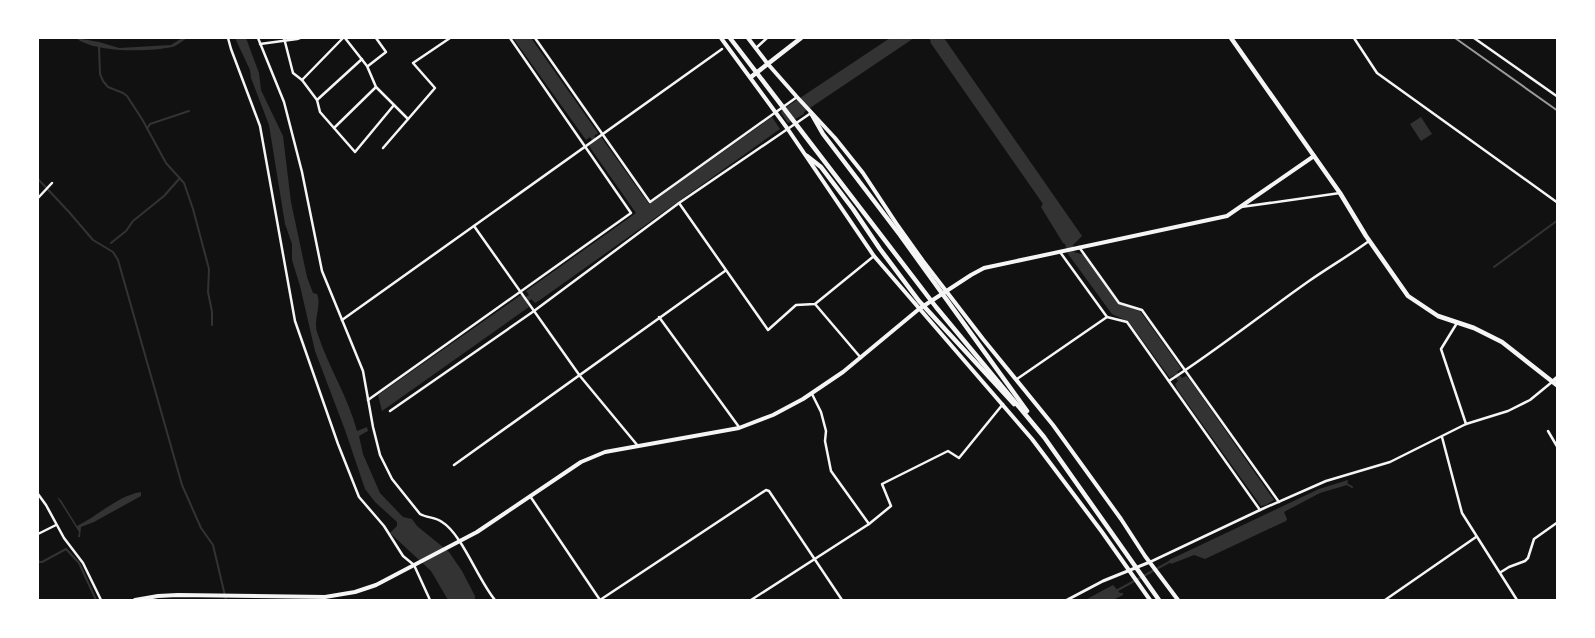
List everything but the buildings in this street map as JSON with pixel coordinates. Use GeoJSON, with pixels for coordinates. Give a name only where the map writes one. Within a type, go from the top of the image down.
{"type":"FeatureCollection","features":[{"type":"Feature","properties":{"kind":"highway"},"geometry":{"type":"LineString","coordinates":[[730,38],[930,300],[1044,437]]}},
{"type":"Feature","properties":{"kind":"highway"},"geometry":{"type":"LineString","coordinates":[[751,77],[801,38]]}},
{"type":"Feature","properties":{"kind":"highway"},"geometry":{"type":"LineString","coordinates":[[1231,38],[1340,193],[1370,243],[1408,296],[1438,316],[1474,328],[1502,342],[1558,386]]}},
{"type":"Feature","properties":{"kind":"highway"},"geometry":{"type":"LineString","coordinates":[[811,113],[823,134],[900,236],[1159,600]]}},
{"type":"Feature","properties":{"kind":"highway"},"geometry":{"type":"LineString","coordinates":[[807,156],[822,167],[918,300],[1044,437]]}},
{"type":"Feature","properties":{"kind":"main road"},"geometry":{"type":"LineString","coordinates":[[721,38],[788,128],[874,256],[1032,439],[1150,600]]}},
{"type":"Feature","properties":{"kind":"main road"},"geometry":{"type":"LineString","coordinates":[[748,38],[767,63],[863,172],[898,226],[983,339],[1053,425],[1178,600]]}},
{"type":"Feature","properties":{"kind":"main road"},"geometry":{"type":"LineString","coordinates":[[135,600],[158,596],[206,595],[339,596],[376,585],[484,528],[592,456],[739,428],[773,415],[812,394],[861,358],[919,310],[984,268],[1227,216],[1314,156]]}},
{"type":"Feature","properties":{"kind":"main road"},"geometry":{"type":"LineString","coordinates":[[1552,382],[1558,377]]}},
{"type":"Feature","properties":{"kind":"street"},"geometry":{"type":"LineString","coordinates":[[228,38],[260,126],[295,322],[334,434],[359,497],[384,526],[403,556],[417,564],[430,600]]}},
{"type":"Feature","properties":{"kind":"street"},"geometry":{"type":"LineString","coordinates":[[258,38],[284,102],[302,172],[320,264],[363,371],[380,456],[392,479],[420,514],[445,523],[486,590],[495,600]]}},
{"type":"Feature","properties":{"kind":"street"},"geometry":{"type":"LineString","coordinates":[[260,44],[284,39],[297,40],[300,38]]}},
{"type":"Feature","properties":{"kind":"street"},"geometry":{"type":"LineString","coordinates":[[302,80],[344,38],[367,66],[376,87],[408,118]]}},
{"type":"Feature","properties":{"kind":"street"},"geometry":{"type":"LineString","coordinates":[[367,66],[386,52],[376,38]]}},
{"type":"Feature","properties":{"kind":"street"},"geometry":{"type":"LineString","coordinates":[[383,148],[435,88],[413,64],[450,38]]}},
{"type":"Feature","properties":{"kind":"street"},"geometry":{"type":"LineString","coordinates":[[368,400],[631,214],[510,38]]}},
{"type":"Feature","properties":{"kind":"street"},"geometry":{"type":"LineString","coordinates":[[534,38],[650,202],[797,97]]}},
{"type":"Feature","properties":{"kind":"street"},"geometry":{"type":"LineString","coordinates":[[756,48],[768,38]]}},
{"type":"Feature","properties":{"kind":"street"},"geometry":{"type":"LineString","coordinates":[[1354,38],[1377,73],[1558,203]]}},
{"type":"Feature","properties":{"kind":"street"},"geometry":{"type":"LineString","coordinates":[[1474,38],[1558,97]]}},
{"type":"Feature","properties":{"kind":"street"},"geometry":{"type":"LineString","coordinates":[[284,39],[293,73],[302,80],[317,100],[320,112],[355,152],[394,105]]}},
{"type":"Feature","properties":{"kind":"street"},"geometry":{"type":"LineString","coordinates":[[342,320],[722,49]]}},
{"type":"Feature","properties":{"kind":"street"},"geometry":{"type":"LineString","coordinates":[[317,100],[362,59]]}},
{"type":"Feature","properties":{"kind":"street"},"geometry":{"type":"LineString","coordinates":[[334,128],[376,87]]}},
{"type":"Feature","properties":{"kind":"street"},"geometry":{"type":"LineString","coordinates":[[390,411],[534,310],[679,203],[811,113]]}},
{"type":"Feature","properties":{"kind":"street"},"geometry":{"type":"LineString","coordinates":[[38,198],[52,183]]}},
{"type":"Feature","properties":{"kind":"street"},"geometry":{"type":"LineString","coordinates":[[1241,208],[1340,193]]}},
{"type":"Feature","properties":{"kind":"street"},"geometry":{"type":"LineString","coordinates":[[679,203],[768,330],[796,305],[815,304],[874,256]]}},
{"type":"Feature","properties":{"kind":"street"},"geometry":{"type":"LineString","coordinates":[[474,226],[580,376],[638,446]]}},
{"type":"Feature","properties":{"kind":"street"},"geometry":{"type":"LineString","coordinates":[[1169,381],[1309,281],[1370,243]]}},
{"type":"Feature","properties":{"kind":"street"},"geometry":{"type":"LineString","coordinates":[[1079,247],[1120,303],[1142,310],[1279,502]]}},
{"type":"Feature","properties":{"kind":"street"},"geometry":{"type":"LineString","coordinates":[[1060,251],[1107,317],[1127,322],[1260,510]]}},
{"type":"Feature","properties":{"kind":"street"},"geometry":{"type":"LineString","coordinates":[[454,465],[725,271]]}},
{"type":"Feature","properties":{"kind":"street"},"geometry":{"type":"LineString","coordinates":[[815,304],[861,358]]}},
{"type":"Feature","properties":{"kind":"street"},"geometry":{"type":"LineString","coordinates":[[660,317],[739,428]]}},
{"type":"Feature","properties":{"kind":"street"},"geometry":{"type":"LineString","coordinates":[[1017,379],[1107,317]]}},
{"type":"Feature","properties":{"kind":"street"},"geometry":{"type":"LineString","coordinates":[[1457,323],[1441,349],[1466,424]]}},
{"type":"Feature","properties":{"kind":"street"},"geometry":{"type":"LineString","coordinates":[[1067,600],[1326,481],[1390,462],[1466,424],[1519,406],[1530,400],[1552,382]]}},
{"type":"Feature","properties":{"kind":"street"},"geometry":{"type":"LineString","coordinates":[[812,394],[826,431],[825,441],[831,471],[869,524]]}},
{"type":"Feature","properties":{"kind":"street"},"geometry":{"type":"LineString","coordinates":[[751,600],[869,524],[891,506],[882,484],[948,451],[959,458],[1003,404]]}},
{"type":"Feature","properties":{"kind":"street"},"geometry":{"type":"LineString","coordinates":[[1548,432],[1558,448]]}},
{"type":"Feature","properties":{"kind":"street"},"geometry":{"type":"LineString","coordinates":[[1442,437],[1462,513],[1518,600]]}},
{"type":"Feature","properties":{"kind":"street"},"geometry":{"type":"LineString","coordinates":[[530,496],[600,600],[766,490],[816,559],[842,600]]}},
{"type":"Feature","properties":{"kind":"street"},"geometry":{"type":"LineString","coordinates":[[38,494],[65,540],[84,563],[101,600]]}},
{"type":"Feature","properties":{"kind":"street"},"geometry":{"type":"LineString","coordinates":[[1501,572],[1525,561],[1528,558],[1534,539],[1558,522]]}},
{"type":"Feature","properties":{"kind":"street"},"geometry":{"type":"LineString","coordinates":[[38,534],[56,525]]}},
{"type":"Feature","properties":{"kind":"street"},"geometry":{"type":"LineString","coordinates":[[1385,600],[1476,537]]}},
{"type":"Feature","properties":{"kind":"street"},"geometry":{"type":"LineString","coordinates":[[206,595],[210,600]]}},
{"type":"Feature","properties":{"kind":"shaded area"},"geometry":{"type":"Polygon","coordinates":[[[76,38],[119,48],[171,45],[182,38],[188,38],[172,47],[162,49],[122,50],[96,46],[76,38]]]}},
{"type":"Feature","properties":{"kind":"shaded area"},"geometry":{"type":"Polygon","coordinates":[[[235,38],[246,38],[259,73],[261,90],[283,136],[291,202],[307,277],[313,293],[317,294],[318,299],[317,332],[357,431],[367,427],[368,431],[359,436],[363,454],[380,493],[403,517],[412,519],[417,526],[449,552],[462,571],[475,596],[475,600],[448,600],[431,571],[390,533],[397,526],[397,522],[375,502],[365,489],[315,351],[292,260],[292,244],[285,224],[269,125],[251,78],[250,70],[235,38]]]}},
{"type":"Feature","properties":{"kind":"shaded area"},"geometry":{"type":"Polygon","coordinates":[[[513,38],[531,38],[598,133],[594,136],[597,140],[601,137],[649,204],[772,117],[780,129],[540,300],[535,303],[531,299],[527,303],[529,307],[382,411],[378,395],[521,295],[524,298],[529,295],[526,291],[636,213],[589,146],[593,142],[590,137],[586,140],[513,38]]]}},
{"type":"Feature","properties":{"kind":"shaded area"},"geometry":{"type":"Polygon","coordinates":[[[890,38],[914,38],[788,123],[781,113],[782,110],[890,38]]]}},
{"type":"Feature","properties":{"kind":"shaded area"},"geometry":{"type":"Polygon","coordinates":[[[928,38],[944,38],[1082,236],[1073,245],[1074,252],[1084,255],[1119,304],[1140,311],[1178,364],[1181,369],[1177,372],[1182,378],[1186,376],[1190,380],[1274,500],[1261,506],[1177,389],[1175,384],[1178,381],[1174,375],[1170,378],[1129,322],[1112,314],[1109,310],[1068,254],[1065,244],[1041,207],[1043,204],[928,38]]]}},
{"type":"Feature","properties":{"kind":"shaded area"},"geometry":{"type":"Polygon","coordinates":[[[1421,117],[1432,134],[1421,141],[1410,124],[1421,117]]]}},
{"type":"Feature","properties":{"kind":"shaded area"},"geometry":{"type":"Polygon","coordinates":[[[1348,480],[1347,485],[1320,493],[1284,512],[1286,521],[1205,559],[1194,555],[1171,564],[1169,560],[1319,489],[1348,480]]]}},
{"type":"Feature","properties":{"kind":"shaded area"},"geometry":{"type":"Polygon","coordinates":[[[141,492],[141,496],[94,522],[81,527],[80,537],[78,537],[79,532],[57,497],[61,500],[77,526],[116,502],[141,492]]]}},
{"type":"Feature","properties":{"kind":"shaded area"},"geometry":{"type":"Polygon","coordinates":[[[1113,585],[1123,595],[1113,600],[1085,600],[1113,585]]]}},
{"type":"Feature","properties":{"kind":"waterway"},"geometry":{"type":"LineString","coordinates":[[99,47],[100,74],[103,81],[108,87],[127,96],[166,163],[184,183],[209,269],[208,292],[212,312],[212,325]]}},
{"type":"Feature","properties":{"kind":"waterway"},"geometry":{"type":"LineString","coordinates":[[147,129],[150,124],[189,111]]}},
{"type":"Feature","properties":{"kind":"waterway"},"geometry":{"type":"LineString","coordinates":[[111,243],[126,231],[133,221],[164,196],[180,178]]}},
{"type":"Feature","properties":{"kind":"waterway"},"geometry":{"type":"LineString","coordinates":[[38,179],[93,240],[113,252],[118,260],[182,485],[201,528],[213,545],[226,600]]}},
{"type":"Feature","properties":{"kind":"waterway"},"geometry":{"type":"LineString","coordinates":[[1494,267],[1558,220]]}},
{"type":"Feature","properties":{"kind":"waterway"},"geometry":{"type":"LineString","coordinates":[[1345,483],[1352,487]]}},
{"type":"Feature","properties":{"kind":"waterway"},"geometry":{"type":"LineString","coordinates":[[38,559],[39,562],[42,562],[66,549],[79,563],[96,600]]}},
{"type":"Feature","properties":{"kind":"waterway"},"geometry":{"type":"LineString","coordinates":[[1116,591],[1171,561]]}},
{"type":"Feature","properties":{"kind":"railway"},"geometry":{"type":"LineString","coordinates":[[1455,38],[1558,111]]}}]}
